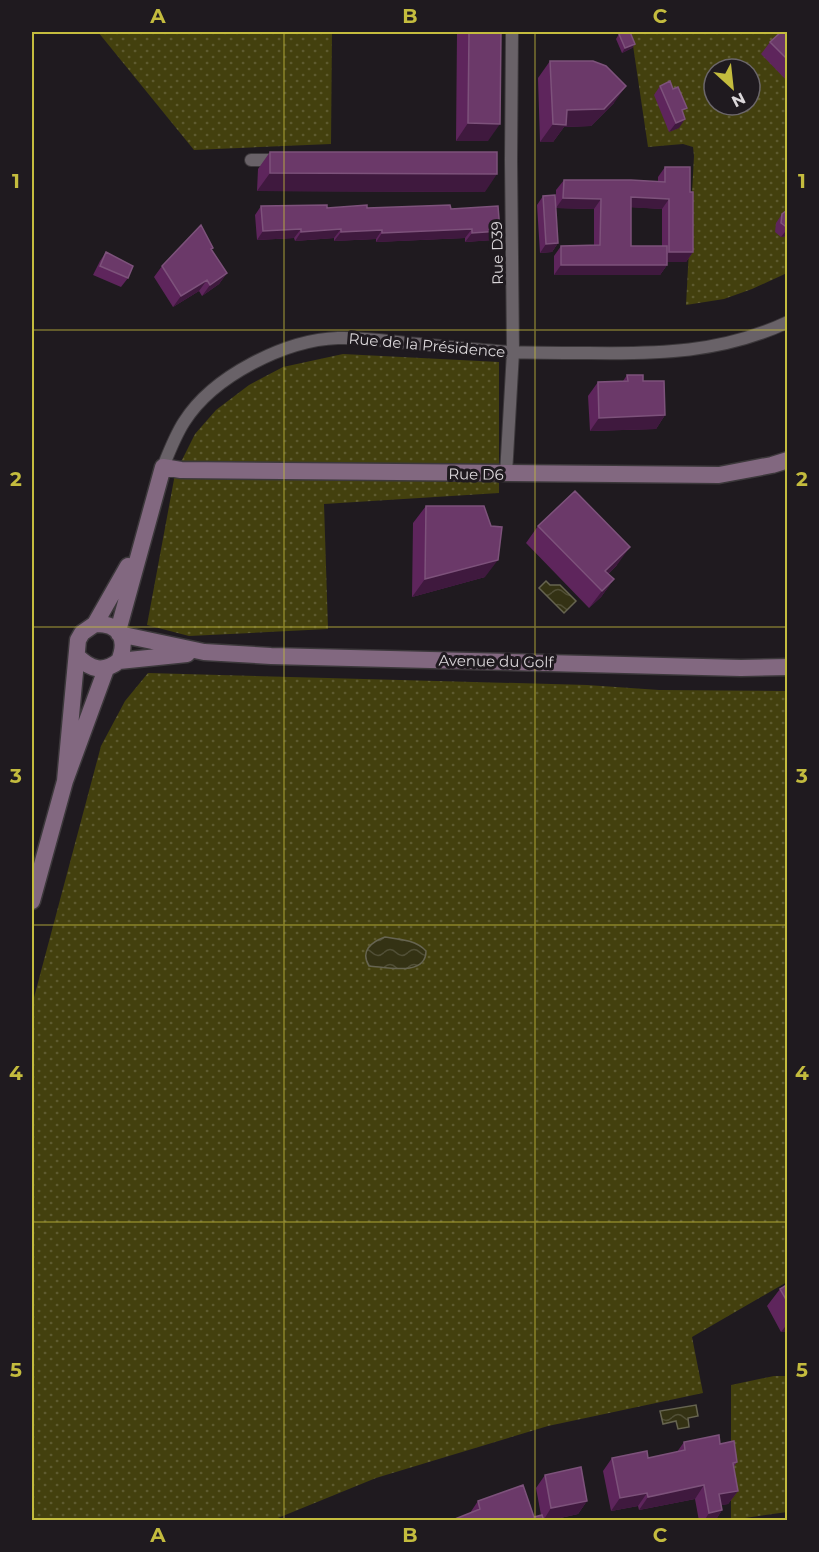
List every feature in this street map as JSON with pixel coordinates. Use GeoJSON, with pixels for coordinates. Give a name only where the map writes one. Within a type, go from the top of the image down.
{"type":"FeatureCollection","features":[{"type":"Feature","properties":{"kind":"main road","name":"Rue D6"},"geometry":{"type":"LineString","coordinates":[[163,467],[181,470],[719,475],[788,460]]}},
{"type":"Feature","properties":{"kind":"main road","name":"Rue de la Présidence"},"geometry":{"type":"LineString","coordinates":[[118,632],[140,544],[163,467]]}},
{"type":"Feature","properties":{"kind":"main road","name":"Rue de la Présidence"},"geometry":{"type":"LineString","coordinates":[[95,624],[140,544]]}},
{"type":"Feature","properties":{"kind":"main road","name":"Avenue du Golf"},"geometry":{"type":"LineString","coordinates":[[95,624],[103,624],[118,632],[204,652],[741,668],[788,667]]}},
{"type":"Feature","properties":{"kind":"main road"},"geometry":{"type":"LineString","coordinates":[[65,781],[78,640],[82,633],[95,624]]}},
{"type":"Feature","properties":{"kind":"main road"},"geometry":{"type":"LineString","coordinates":[[32,901],[65,781],[112,665],[124,645],[118,632]]}},
{"type":"Feature","properties":{"kind":"main road","name":"Avenue du Golf"},"geometry":{"type":"LineString","coordinates":[[77,656],[90,667],[204,652]]}},
{"type":"Feature","properties":{"kind":"street","name":"Rue D39"},"geometry":{"type":"LineString","coordinates":[[506,474],[513,352],[505,160],[512,32]]}},
{"type":"Feature","properties":{"kind":"street"},"geometry":{"type":"LineString","coordinates":[[251,160],[298,160]]}},
{"type":"Feature","properties":{"kind":"street","name":"Rue de la Présidence"},"geometry":{"type":"LineString","coordinates":[[163,467],[185,421],[198,404],[247,366],[274,352],[306,342],[353,338],[513,352],[652,354],[735,342],[788,322]]}},
{"type":"Feature","properties":{"kind":"shaded area"},"geometry":{"type":"Polygon","coordinates":[[[98,32],[332,32],[331,144],[194,150],[98,32]]]}},
{"type":"Feature","properties":{"kind":"shaded area"},"geometry":{"type":"Polygon","coordinates":[[[631,32],[787,32],[787,273],[724,299],[686,305],[694,156],[693,147],[683,144],[648,147],[631,32]]]}},
{"type":"Feature","properties":{"kind":"shaded area"},"geometry":{"type":"Polygon","coordinates":[[[343,354],[499,362],[499,493],[324,504],[328,629],[189,636],[147,625],[175,474],[195,434],[216,410],[249,385],[283,367],[343,354]]]}},
{"type":"Feature","properties":{"kind":"shaded area"},"geometry":{"type":"Polygon","coordinates":[[[148,673],[587,685],[659,690],[787,691],[787,1282],[692,1337],[703,1393],[548,1426],[376,1478],[273,1520],[32,1520],[32,1005],[101,746],[125,701],[148,673]]]}},
{"type":"Feature","properties":{"kind":"shaded area"},"geometry":{"type":"Polygon","coordinates":[[[774,1376],[787,1376],[787,1512],[731,1520],[731,1385],[774,1376]]]}},
{"type":"Feature","properties":{"kind":"water"},"geometry":{"type":"Polygon","coordinates":[[[546,581],[550,585],[560,585],[576,601],[564,613],[539,588],[546,581]]]}},
{"type":"Feature","properties":{"kind":"water"},"geometry":{"type":"Polygon","coordinates":[[[385,937],[417,944],[426,951],[424,959],[419,964],[404,969],[369,966],[366,956],[368,948],[385,937]]]}},
{"type":"Feature","properties":{"kind":"water"},"geometry":{"type":"Polygon","coordinates":[[[696,1405],[698,1416],[688,1418],[689,1427],[678,1429],[676,1421],[663,1424],[660,1411],[696,1405]]]}},
{"type":"Feature","properties":{"kind":"building"},"geometry":{"type":"Polygon","coordinates":[[[469,32],[501,32],[500,124],[468,123],[469,32]]]}},
{"type":"Feature","properties":{"kind":"building"},"geometry":{"type":"Polygon","coordinates":[[[630,32],[635,44],[625,48],[619,34],[630,32]]]}},
{"type":"Feature","properties":{"kind":"building"},"geometry":{"type":"Polygon","coordinates":[[[781,32],[788,32],[788,60],[770,42],[781,32]]]}},
{"type":"Feature","properties":{"kind":"building"},"geometry":{"type":"Polygon","coordinates":[[[550,61],[593,61],[606,66],[626,86],[604,109],[567,110],[566,125],[553,124],[550,61]]]}},
{"type":"Feature","properties":{"kind":"building"},"geometry":{"type":"Polygon","coordinates":[[[670,81],[673,89],[678,87],[687,108],[682,110],[685,119],[676,123],[660,86],[670,81]]]}},
{"type":"Feature","properties":{"kind":"building"},"geometry":{"type":"Polygon","coordinates":[[[270,152],[497,152],[497,174],[270,173],[270,152]]]}},
{"type":"Feature","properties":{"kind":"building"},"geometry":{"type":"Polygon","coordinates":[[[665,167],[690,167],[690,192],[693,192],[693,252],[669,252],[669,199],[631,197],[631,246],[667,246],[667,265],[561,265],[561,246],[600,245],[601,199],[563,198],[564,180],[665,182],[665,167]]]}},
{"type":"Feature","properties":{"kind":"building"},"geometry":{"type":"Polygon","coordinates":[[[555,195],[558,243],[546,244],[543,196],[555,195]]]}},
{"type":"Feature","properties":{"kind":"building"},"geometry":{"type":"Polygon","coordinates":[[[327,205],[327,208],[367,205],[367,208],[450,205],[451,209],[498,206],[500,231],[472,233],[472,229],[382,233],[382,230],[341,232],[341,229],[301,232],[301,229],[263,231],[261,206],[327,205]]]}},
{"type":"Feature","properties":{"kind":"building"},"geometry":{"type":"Polygon","coordinates":[[[788,211],[788,228],[781,223],[782,214],[788,211]]]}},
{"type":"Feature","properties":{"kind":"building"},"geometry":{"type":"Polygon","coordinates":[[[201,225],[213,248],[211,249],[227,273],[210,285],[207,280],[181,296],[162,266],[201,225]]]}},
{"type":"Feature","properties":{"kind":"building"},"geometry":{"type":"Polygon","coordinates":[[[106,252],[133,266],[128,278],[100,266],[106,252]]]}},
{"type":"Feature","properties":{"kind":"building"},"geometry":{"type":"Polygon","coordinates":[[[627,375],[643,375],[643,381],[664,381],[665,415],[599,418],[598,382],[628,381],[627,375]]]}},
{"type":"Feature","properties":{"kind":"building"},"geometry":{"type":"Polygon","coordinates":[[[575,491],[630,547],[605,571],[614,579],[602,591],[538,526],[575,491]]]}},
{"type":"Feature","properties":{"kind":"building"},"geometry":{"type":"Polygon","coordinates":[[[426,506],[484,506],[491,526],[502,527],[498,560],[425,579],[426,506]]]}},
{"type":"Feature","properties":{"kind":"building"},"geometry":{"type":"Polygon","coordinates":[[[788,1284],[788,1303],[780,1289],[788,1284]]]}},
{"type":"Feature","properties":{"kind":"building"},"geometry":{"type":"Polygon","coordinates":[[[719,1435],[720,1444],[734,1441],[737,1462],[733,1463],[738,1491],[719,1494],[722,1510],[709,1513],[704,1485],[648,1497],[647,1493],[620,1498],[612,1458],[647,1451],[648,1458],[685,1450],[684,1442],[719,1435]]]}},
{"type":"Feature","properties":{"kind":"building"},"geometry":{"type":"Polygon","coordinates":[[[581,1467],[587,1501],[551,1508],[545,1475],[581,1467]]]}},
{"type":"Feature","properties":{"kind":"building"},"geometry":{"type":"Polygon","coordinates":[[[523,1485],[534,1517],[542,1515],[544,1521],[450,1521],[480,1509],[478,1501],[523,1485]]]}}]}
